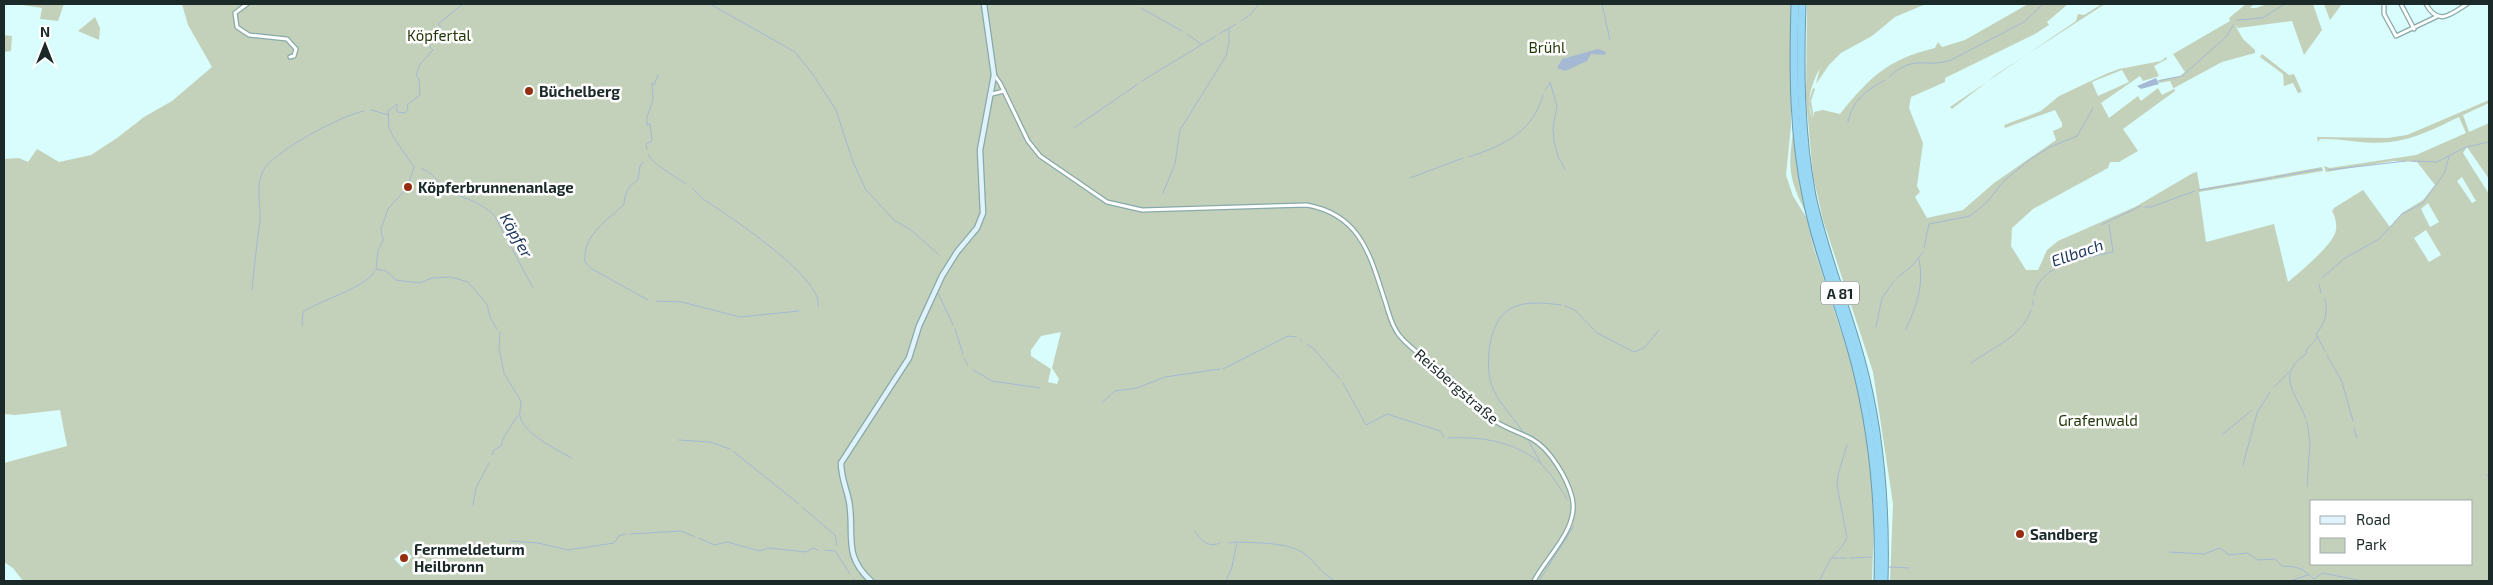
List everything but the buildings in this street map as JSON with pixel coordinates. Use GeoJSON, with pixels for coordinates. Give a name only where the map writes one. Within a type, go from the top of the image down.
{"type":"FeatureCollection","features":[{"type":"Feature","properties":{"kind":"highway","name":"A 81"},"geometry":{"type":"LineString","coordinates":[[1795,4],[1796,117],[1801,170],[1812,225],[1848,338],[1867,416],[1877,484],[1878,581]]}},
{"type":"Feature","properties":{"kind":"highway","name":"A 81"},"geometry":{"type":"LineString","coordinates":[[1802,4],[1801,99],[1808,169],[1821,233],[1859,352],[1875,422],[1884,492],[1884,581]]}},
{"type":"Feature","properties":{"kind":"highway"},"geometry":{"type":"LineString","coordinates":[[1792,132],[1796,117]]}},
{"type":"Feature","properties":{"kind":"highway"},"geometry":{"type":"LineString","coordinates":[[1804,211],[1812,225]]}},
{"type":"Feature","properties":{"kind":"street"},"geometry":{"type":"LineString","coordinates":[[247,4],[235,13],[235,24],[238,28],[249,35],[287,39],[296,49],[294,56],[290,57]]}},
{"type":"Feature","properties":{"kind":"street"},"geometry":{"type":"LineString","coordinates":[[871,581],[855,563],[851,552],[852,524],[849,501],[841,475],[841,462],[873,416],[909,358],[919,326],[942,276],[957,252],[977,228],[983,213],[980,153],[982,131],[992,94],[994,75],[984,4]]}},
{"type":"Feature","properties":{"kind":"street"},"geometry":{"type":"LineString","coordinates":[[2384,4],[2384,14],[2396,36],[2436,17],[2442,17],[2467,4]]}},
{"type":"Feature","properties":{"kind":"street"},"geometry":{"type":"LineString","coordinates":[[2401,4],[2414,29]]}},
{"type":"Feature","properties":{"kind":"street"},"geometry":{"type":"LineString","coordinates":[[2426,4],[2436,17]]}},
{"type":"Feature","properties":{"kind":"street"},"geometry":{"type":"LineString","coordinates":[[992,94],[1004,90],[994,75]]}},
{"type":"Feature","properties":{"kind":"street","name":"Reisbergstraße"},"geometry":{"type":"LineString","coordinates":[[1004,90],[1028,141],[1040,156],[1107,202],[1142,210],[1307,205],[1322,209],[1351,224],[1366,246],[1390,320],[1398,334],[1444,372],[1490,418],[1542,447],[1564,480],[1573,499],[1572,516],[1557,546],[1534,581]]}},
{"type":"Feature","properties":{"kind":"green space"},"geometry":{"type":"Polygon","coordinates":[[[15,4],[64,4],[58,21],[40,19],[42,8],[15,4]]]}},
{"type":"Feature","properties":{"kind":"green space"},"geometry":{"type":"Polygon","coordinates":[[[182,4],[1791,4],[1791,126],[1786,175],[1793,196],[1806,217],[1814,249],[1858,383],[1875,491],[1872,581],[23,581],[13,568],[4,562],[4,463],[67,446],[60,410],[15,415],[4,414],[4,159],[19,158],[28,162],[37,149],[59,162],[91,155],[144,117],[172,101],[212,67],[188,25],[182,4]],[[1061,332],[1041,336],[1031,350],[1031,356],[1051,369],[1048,382],[1057,384],[1059,379],[1052,368],[1061,332]],[[406,550],[394,559],[402,567],[412,557],[406,550]]]}},
{"type":"Feature","properties":{"kind":"green space","name":"Grafenwald"},"geometry":{"type":"Polygon","coordinates":[[[1807,4],[1926,4],[1895,17],[1872,36],[1841,53],[1829,65],[1816,84],[1820,68],[1814,80],[1810,99],[1813,88],[1815,89],[1811,101],[1814,118],[1814,112],[1823,110],[1840,114],[1881,71],[1919,52],[1935,48],[1938,42],[1942,47],[1965,40],[2028,4],[2068,4],[2047,22],[2049,25],[2035,34],[1945,78],[1945,82],[1911,97],[1909,108],[1923,143],[1917,186],[1920,192],[1915,197],[1927,218],[1963,210],[1994,183],[2056,140],[2053,131],[2062,127],[2062,123],[2055,110],[2005,128],[2004,125],[2041,111],[2059,96],[2108,73],[2161,61],[2166,57],[2167,59],[2154,66],[2159,76],[2143,81],[2140,76],[2101,103],[2109,118],[2138,96],[2141,101],[2158,88],[2162,95],[2174,89],[2170,81],[2159,83],[2159,80],[2180,76],[2185,72],[2173,54],[2230,21],[2229,18],[2246,4],[2254,4],[2250,8],[2256,8],[2267,4],[2313,4],[2322,30],[2304,55],[2292,21],[2238,28],[2235,25],[2243,39],[2255,50],[2255,53],[2222,62],[2174,88],[2175,91],[2123,129],[2138,151],[2119,162],[2110,162],[2108,168],[2033,209],[2012,228],[2011,246],[2026,270],[2038,270],[2047,250],[2058,241],[2135,207],[2193,173],[2197,172],[2200,189],[2322,167],[2323,171],[2199,192],[2206,242],[2274,224],[2288,282],[2316,258],[2334,236],[2336,220],[2332,211],[2334,208],[2363,190],[2390,227],[2402,213],[2423,200],[2435,185],[2417,162],[2393,161],[2326,172],[2324,166],[2330,168],[2416,155],[2466,133],[2459,117],[2417,136],[2399,141],[2373,143],[2320,139],[2318,142],[2317,137],[2387,138],[2407,135],[2489,100],[2489,103],[2463,115],[2469,132],[2489,123],[2489,179],[2467,147],[2463,153],[2489,194],[2489,581],[1890,581],[1893,504],[1873,372],[1823,220],[1813,176],[1806,98],[1807,4]],[[2122,70],[2092,82],[2098,96],[2129,82],[2122,70]],[[2462,177],[2457,181],[2472,203],[2476,201],[2462,177]],[[2428,203],[2421,209],[2430,227],[2439,222],[2428,203]],[[2426,230],[2414,238],[2429,262],[2441,255],[2426,230]]]}},
{"type":"Feature","properties":{"kind":"green space"},"geometry":{"type":"Polygon","coordinates":[[[2105,4],[2024,57],[2076,21],[2078,14],[2084,15],[2105,4]]]}},
{"type":"Feature","properties":{"kind":"green space"},"geometry":{"type":"Polygon","coordinates":[[[2324,4],[2342,4],[2330,20],[2324,4]]]}},
{"type":"Feature","properties":{"kind":"green space"},"geometry":{"type":"Polygon","coordinates":[[[95,17],[100,28],[99,40],[78,31],[95,17]]]}},
{"type":"Feature","properties":{"kind":"green space"},"geometry":{"type":"Polygon","coordinates":[[[4,35],[12,36],[11,51],[4,52],[4,35]]]}},
{"type":"Feature","properties":{"kind":"green space"},"geometry":{"type":"Polygon","coordinates":[[[2262,54],[2289,75],[2294,74],[2302,92],[2298,93],[2293,83],[2284,86],[2283,74],[2260,57],[2262,54]]]}},
{"type":"Feature","properties":{"kind":"green space"},"geometry":{"type":"Polygon","coordinates":[[[2024,57],[1987,82],[1997,74],[2024,57]]]}},
{"type":"Feature","properties":{"kind":"green space"},"geometry":{"type":"Polygon","coordinates":[[[1987,82],[1952,109],[1950,107],[1987,82]]]}},
{"type":"Feature","properties":{"kind":"green space"},"geometry":{"type":"Polygon","coordinates":[[[1793,132],[1805,211],[1791,173],[1793,132]]]}},
{"type":"Feature","properties":{"kind":"water"},"geometry":{"type":"Polygon","coordinates":[[[1598,49],[1606,52],[1605,55],[1591,54],[1587,61],[1565,71],[1557,68],[1562,59],[1598,49]]]}},
{"type":"Feature","properties":{"kind":"water"},"geometry":{"type":"Polygon","coordinates":[[[2156,78],[2159,84],[2141,89],[2137,86],[2156,78]]]}},
{"type":"Feature","properties":{"kind":"waterway"},"geometry":{"type":"LineString","coordinates":[[463,4],[438,24],[441,27],[436,29],[434,36],[428,40],[427,44],[433,50],[420,64],[416,76],[419,79],[420,95],[407,105],[408,109],[405,113],[397,112],[397,104],[388,111],[389,128],[414,167],[407,188],[388,209],[381,229],[384,238],[378,251],[376,269],[386,271],[396,280],[420,283],[432,278],[451,277],[468,282],[487,304],[490,317],[497,329]]}},
{"type":"Feature","properties":{"kind":"waterway"},"geometry":{"type":"LineString","coordinates":[[710,4],[795,52],[814,76],[836,110],[853,162],[866,190],[894,220],[911,230],[939,255]]}},
{"type":"Feature","properties":{"kind":"waterway"},"geometry":{"type":"LineString","coordinates":[[1241,21],[1250,15],[1259,4]]}},
{"type":"Feature","properties":{"kind":"waterway"},"geometry":{"type":"LineString","coordinates":[[1602,4],[1610,40]]}},
{"type":"Feature","properties":{"kind":"waterway"},"geometry":{"type":"LineString","coordinates":[[1889,77],[1906,65],[1913,63],[1934,63],[1951,60],[2024,22],[2043,4]]}},
{"type":"Feature","properties":{"kind":"waterway"},"geometry":{"type":"LineString","coordinates":[[2237,20],[2262,18],[2285,4]]}},
{"type":"Feature","properties":{"kind":"waterway"},"geometry":{"type":"LineString","coordinates":[[1141,8],[1182,31]]}},
{"type":"Feature","properties":{"kind":"waterway"},"geometry":{"type":"LineString","coordinates":[[1219,34],[1236,24]]}},
{"type":"Feature","properties":{"kind":"waterway"},"geometry":{"type":"LineString","coordinates":[[2158,81],[2182,76],[2226,37],[2234,24]]}},
{"type":"Feature","properties":{"kind":"waterway"},"geometry":{"type":"LineString","coordinates":[[1163,193],[1175,164],[1180,130],[1226,56],[1229,43],[1229,29]]}},
{"type":"Feature","properties":{"kind":"waterway"},"geometry":{"type":"LineString","coordinates":[[1187,34],[1201,44]]}},
{"type":"Feature","properties":{"kind":"waterway"},"geometry":{"type":"LineString","coordinates":[[1142,81],[1216,36]]}},
{"type":"Feature","properties":{"kind":"waterway"},"geometry":{"type":"LineString","coordinates":[[647,149],[646,144],[652,141],[650,124],[647,125],[647,117],[653,100],[652,83],[654,85],[658,75]]}},
{"type":"Feature","properties":{"kind":"waterway"},"geometry":{"type":"LineString","coordinates":[[1848,122],[1853,107],[1861,96],[1885,80]]}},
{"type":"Feature","properties":{"kind":"waterway"},"geometry":{"type":"LineString","coordinates":[[1550,82],[1557,106],[1553,128],[1554,141],[1558,157],[1565,169]]}},
{"type":"Feature","properties":{"kind":"waterway"},"geometry":{"type":"LineString","coordinates":[[1545,90],[1550,83]]}},
{"type":"Feature","properties":{"kind":"waterway"},"geometry":{"type":"LineString","coordinates":[[1074,128],[1138,84]]}},
{"type":"Feature","properties":{"kind":"waterway"},"geometry":{"type":"LineString","coordinates":[[1469,157],[1494,148],[1515,136],[1532,119],[1543,95]]}},
{"type":"Feature","properties":{"kind":"waterway"},"geometry":{"type":"LineString","coordinates":[[1924,248],[1929,224],[1970,216],[1986,203],[2004,181],[2029,160],[2050,147],[2077,136],[2093,108]]}},
{"type":"Feature","properties":{"kind":"waterway"},"geometry":{"type":"LineString","coordinates":[[371,110],[389,115]]}},
{"type":"Feature","properties":{"kind":"waterway"},"geometry":{"type":"LineString","coordinates":[[252,290],[260,221],[259,183],[263,171],[279,154],[309,135],[340,119],[364,111]]}},
{"type":"Feature","properties":{"kind":"waterway","name":"Ellbach"},"geometry":{"type":"LineString","coordinates":[[2412,161],[2437,162],[2466,147],[2489,142]]}},
{"type":"Feature","properties":{"kind":"waterway"},"geometry":{"type":"LineString","coordinates":[[648,154],[659,165],[686,184]]}},
{"type":"Feature","properties":{"kind":"waterway"},"geometry":{"type":"LineString","coordinates":[[2322,278],[2345,258],[2379,239],[2402,214],[2422,204],[2444,174],[2449,157]]}},
{"type":"Feature","properties":{"kind":"waterway"},"geometry":{"type":"LineString","coordinates":[[1410,178],[1463,158]]}},
{"type":"Feature","properties":{"kind":"waterway","name":"Ellbach"},"geometry":{"type":"LineString","coordinates":[[2328,170],[2406,161]]}},
{"type":"Feature","properties":{"kind":"waterway"},"geometry":{"type":"LineString","coordinates":[[643,162],[640,166],[638,180],[628,190],[624,204],[592,235],[585,252],[585,262],[592,269],[648,300]]}},
{"type":"Feature","properties":{"kind":"waterway","name":"Köpfer"},"geometry":{"type":"LineString","coordinates":[[422,169],[426,170],[446,189],[482,206],[494,215],[533,288]]}},
{"type":"Feature","properties":{"kind":"waterway","name":"Ellbach"},"geometry":{"type":"LineString","coordinates":[[2275,177],[2321,169]]}},
{"type":"Feature","properties":{"kind":"waterway","name":"Ellbach"},"geometry":{"type":"LineString","coordinates":[[2199,190],[2272,178]]}},
{"type":"Feature","properties":{"kind":"waterway"},"geometry":{"type":"LineString","coordinates":[[692,188],[703,199],[751,232],[790,264],[806,280],[816,294],[818,306]]}},
{"type":"Feature","properties":{"kind":"waterway","name":"Ellbach"},"geometry":{"type":"LineString","coordinates":[[2145,207],[2151,207],[2195,191]]}},
{"type":"Feature","properties":{"kind":"waterway","name":"Ellbach"},"geometry":{"type":"LineString","coordinates":[[2101,225],[2141,206]]}},
{"type":"Feature","properties":{"kind":"waterway","name":"Ellbach"},"geometry":{"type":"LineString","coordinates":[[2034,295],[2038,284],[2055,269],[2078,260],[2113,252],[2109,225]]}},
{"type":"Feature","properties":{"kind":"waterway"},"geometry":{"type":"LineString","coordinates":[[1897,278],[1912,266],[1923,252]]}},
{"type":"Feature","properties":{"kind":"waterway"},"geometry":{"type":"LineString","coordinates":[[1906,329],[1919,295],[1921,278],[1919,259]]}},
{"type":"Feature","properties":{"kind":"waterway"},"geometry":{"type":"LineString","coordinates":[[302,326],[303,312],[354,288],[364,282],[375,270]]}},
{"type":"Feature","properties":{"kind":"waterway"},"geometry":{"type":"LineString","coordinates":[[1876,327],[1882,298],[1894,281]]}},
{"type":"Feature","properties":{"kind":"waterway"},"geometry":{"type":"LineString","coordinates":[[2319,284],[2321,293]]}},
{"type":"Feature","properties":{"kind":"waterway"},"geometry":{"type":"LineString","coordinates":[[938,293],[953,325]]}},
{"type":"Feature","properties":{"kind":"waterway"},"geometry":{"type":"LineString","coordinates":[[2325,299],[2325,318],[2316,334],[2325,351]]}},
{"type":"Feature","properties":{"kind":"waterway","name":"Ellbach"},"geometry":{"type":"LineString","coordinates":[[2033,300],[2033,305]]}},
{"type":"Feature","properties":{"kind":"waterway"},"geometry":{"type":"LineString","coordinates":[[656,301],[682,302],[740,317],[799,311]]}},
{"type":"Feature","properties":{"kind":"waterway"},"geometry":{"type":"LineString","coordinates":[[1524,433],[1500,401],[1490,380],[1489,358],[1492,335],[1501,316],[1514,307],[1534,303],[1561,305]]}},
{"type":"Feature","properties":{"kind":"waterway"},"geometry":{"type":"LineString","coordinates":[[1565,306],[1575,310],[1597,333],[1634,352],[1644,348],[1659,330]]}},
{"type":"Feature","properties":{"kind":"waterway","name":"Ellbach"},"geometry":{"type":"LineString","coordinates":[[1971,363],[2014,334],[2027,319],[2031,310]]}},
{"type":"Feature","properties":{"kind":"waterway"},"geometry":{"type":"LineString","coordinates":[[955,329],[963,354]]}},
{"type":"Feature","properties":{"kind":"waterway"},"geometry":{"type":"LineString","coordinates":[[500,332],[499,348],[504,373],[521,401],[520,417],[523,424],[535,436],[572,458]]}},
{"type":"Feature","properties":{"kind":"waterway"},"geometry":{"type":"LineString","coordinates":[[1223,369],[1288,336],[1296,337]]}},
{"type":"Feature","properties":{"kind":"waterway"},"geometry":{"type":"LineString","coordinates":[[2306,419],[2293,393],[2290,377],[2292,369],[2318,337]]}},
{"type":"Feature","properties":{"kind":"waterway"},"geometry":{"type":"LineString","coordinates":[[1307,344],[1314,349],[1340,379]]}},
{"type":"Feature","properties":{"kind":"waterway"},"geometry":{"type":"LineString","coordinates":[[2327,355],[2342,382],[2353,421]]}},
{"type":"Feature","properties":{"kind":"waterway"},"geometry":{"type":"LineString","coordinates":[[964,358],[968,366]]}},
{"type":"Feature","properties":{"kind":"waterway"},"geometry":{"type":"LineString","coordinates":[[1103,402],[1115,391],[1137,388],[1165,377],[1220,369]]}},
{"type":"Feature","properties":{"kind":"waterway"},"geometry":{"type":"LineString","coordinates":[[973,370],[992,381],[1040,388]]}},
{"type":"Feature","properties":{"kind":"waterway"},"geometry":{"type":"LineString","coordinates":[[2274,387],[2289,372]]}},
{"type":"Feature","properties":{"kind":"waterway"},"geometry":{"type":"LineString","coordinates":[[1343,383],[1366,425],[1387,414],[1440,431],[1444,437]]}},
{"type":"Feature","properties":{"kind":"waterway"},"geometry":{"type":"LineString","coordinates":[[2243,465],[2257,413],[2270,392]]}},
{"type":"Feature","properties":{"kind":"waterway"},"geometry":{"type":"LineString","coordinates":[[2223,434],[2252,410]]}},
{"type":"Feature","properties":{"kind":"waterway"},"geometry":{"type":"LineString","coordinates":[[492,455],[494,450],[501,446],[504,437],[518,415]]}},
{"type":"Feature","properties":{"kind":"waterway"},"geometry":{"type":"LineString","coordinates":[[2307,422],[2310,442],[2307,486]]}},
{"type":"Feature","properties":{"kind":"waterway"},"geometry":{"type":"LineString","coordinates":[[2354,428],[2357,438]]}},
{"type":"Feature","properties":{"kind":"waterway"},"geometry":{"type":"LineString","coordinates":[[1448,438],[1487,440],[1524,452],[1535,459],[1548,472],[1567,499]]}},
{"type":"Feature","properties":{"kind":"waterway"},"geometry":{"type":"LineString","coordinates":[[679,440],[710,442],[730,449]]}},
{"type":"Feature","properties":{"kind":"waterway"},"geometry":{"type":"LineString","coordinates":[[1529,442],[1541,463]]}},
{"type":"Feature","properties":{"kind":"waterway"},"geometry":{"type":"LineString","coordinates":[[1819,581],[1831,558],[1842,547],[1847,538],[1837,485],[1847,445]]}},
{"type":"Feature","properties":{"kind":"waterway"},"geometry":{"type":"LineString","coordinates":[[734,452],[799,504]]}},
{"type":"Feature","properties":{"kind":"waterway"},"geometry":{"type":"LineString","coordinates":[[473,505],[476,488],[489,463]]}},
{"type":"Feature","properties":{"kind":"waterway"},"geometry":{"type":"LineString","coordinates":[[802,507],[835,535],[837,545]]}},
{"type":"Feature","properties":{"kind":"waterway"},"geometry":{"type":"LineString","coordinates":[[1539,581],[1574,526]]}},
{"type":"Feature","properties":{"kind":"waterway"},"geometry":{"type":"LineString","coordinates":[[630,534],[681,531],[695,537]]}},
{"type":"Feature","properties":{"kind":"waterway"},"geometry":{"type":"LineString","coordinates":[[1195,531],[1205,543],[1212,545],[1220,543]]}},
{"type":"Feature","properties":{"kind":"waterway"},"geometry":{"type":"LineString","coordinates":[[510,541],[538,543],[568,550],[614,543],[619,536],[626,534]]}},
{"type":"Feature","properties":{"kind":"waterway"},"geometry":{"type":"LineString","coordinates":[[699,538],[714,545],[727,542],[760,551],[768,548],[806,552],[813,548],[818,550]]}},
{"type":"Feature","properties":{"kind":"waterway"},"geometry":{"type":"LineString","coordinates":[[1229,543],[1236,542]]}},
{"type":"Feature","properties":{"kind":"waterway"},"geometry":{"type":"LineString","coordinates":[[1226,581],[1232,567],[1237,542],[1283,545],[1300,551],[1335,581]]}},
{"type":"Feature","properties":{"kind":"waterway"},"geometry":{"type":"LineString","coordinates":[[2169,552],[2204,554],[2220,548],[2229,555],[2247,553],[2258,560],[2275,559],[2282,566],[2303,570],[2314,579],[2322,573],[2363,581]]}},
{"type":"Feature","properties":{"kind":"waterway"},"geometry":{"type":"LineString","coordinates":[[825,550],[835,551],[850,574]]}},
{"type":"Feature","properties":{"kind":"waterway"},"geometry":{"type":"LineString","coordinates":[[1850,558],[1871,557]]}},
{"type":"Feature","properties":{"kind":"waterway"},"geometry":{"type":"LineString","coordinates":[[1832,558],[1846,558]]}},
{"type":"Feature","properties":{"kind":"waterway"},"geometry":{"type":"LineString","coordinates":[[1889,567],[1909,568]]}},
{"type":"Feature","properties":{"kind":"waterway"},"geometry":{"type":"LineString","coordinates":[[2290,581],[2308,575]]}},
{"type":"Feature","properties":{"kind":"waterway"},"geometry":{"type":"LineString","coordinates":[[853,578],[856,581]]}},
{"type":"Feature","properties":{"kind":"waterway"},"geometry":{"type":"LineString","coordinates":[[2373,581],[2381,581]]}},
{"type":"Feature","properties":{"kind":"place","name":"Büchelberg"},"geometry":{"type":"Point","coordinates":[529,91]}},
{"type":"Feature","properties":{"kind":"place","name":"Köpferbrunnenanlage"},"geometry":{"type":"Point","coordinates":[408,187]}},
{"type":"Feature","properties":{"kind":"place","name":"Sandberg"},"geometry":{"type":"Point","coordinates":[2020,534]}},
{"type":"Feature","properties":{"kind":"place","name":"Fernmeldeturm Heilbronn"},"geometry":{"type":"Point","coordinates":[404,558]}},
{"type":"Feature","properties":{"kind":"park label","name":"Köpfertal"},"geometry":{"type":"Point","coordinates":[439,35]}},
{"type":"Feature","properties":{"kind":"park label","name":"Brühl"},"geometry":{"type":"Point","coordinates":[1547,47]}}]}
